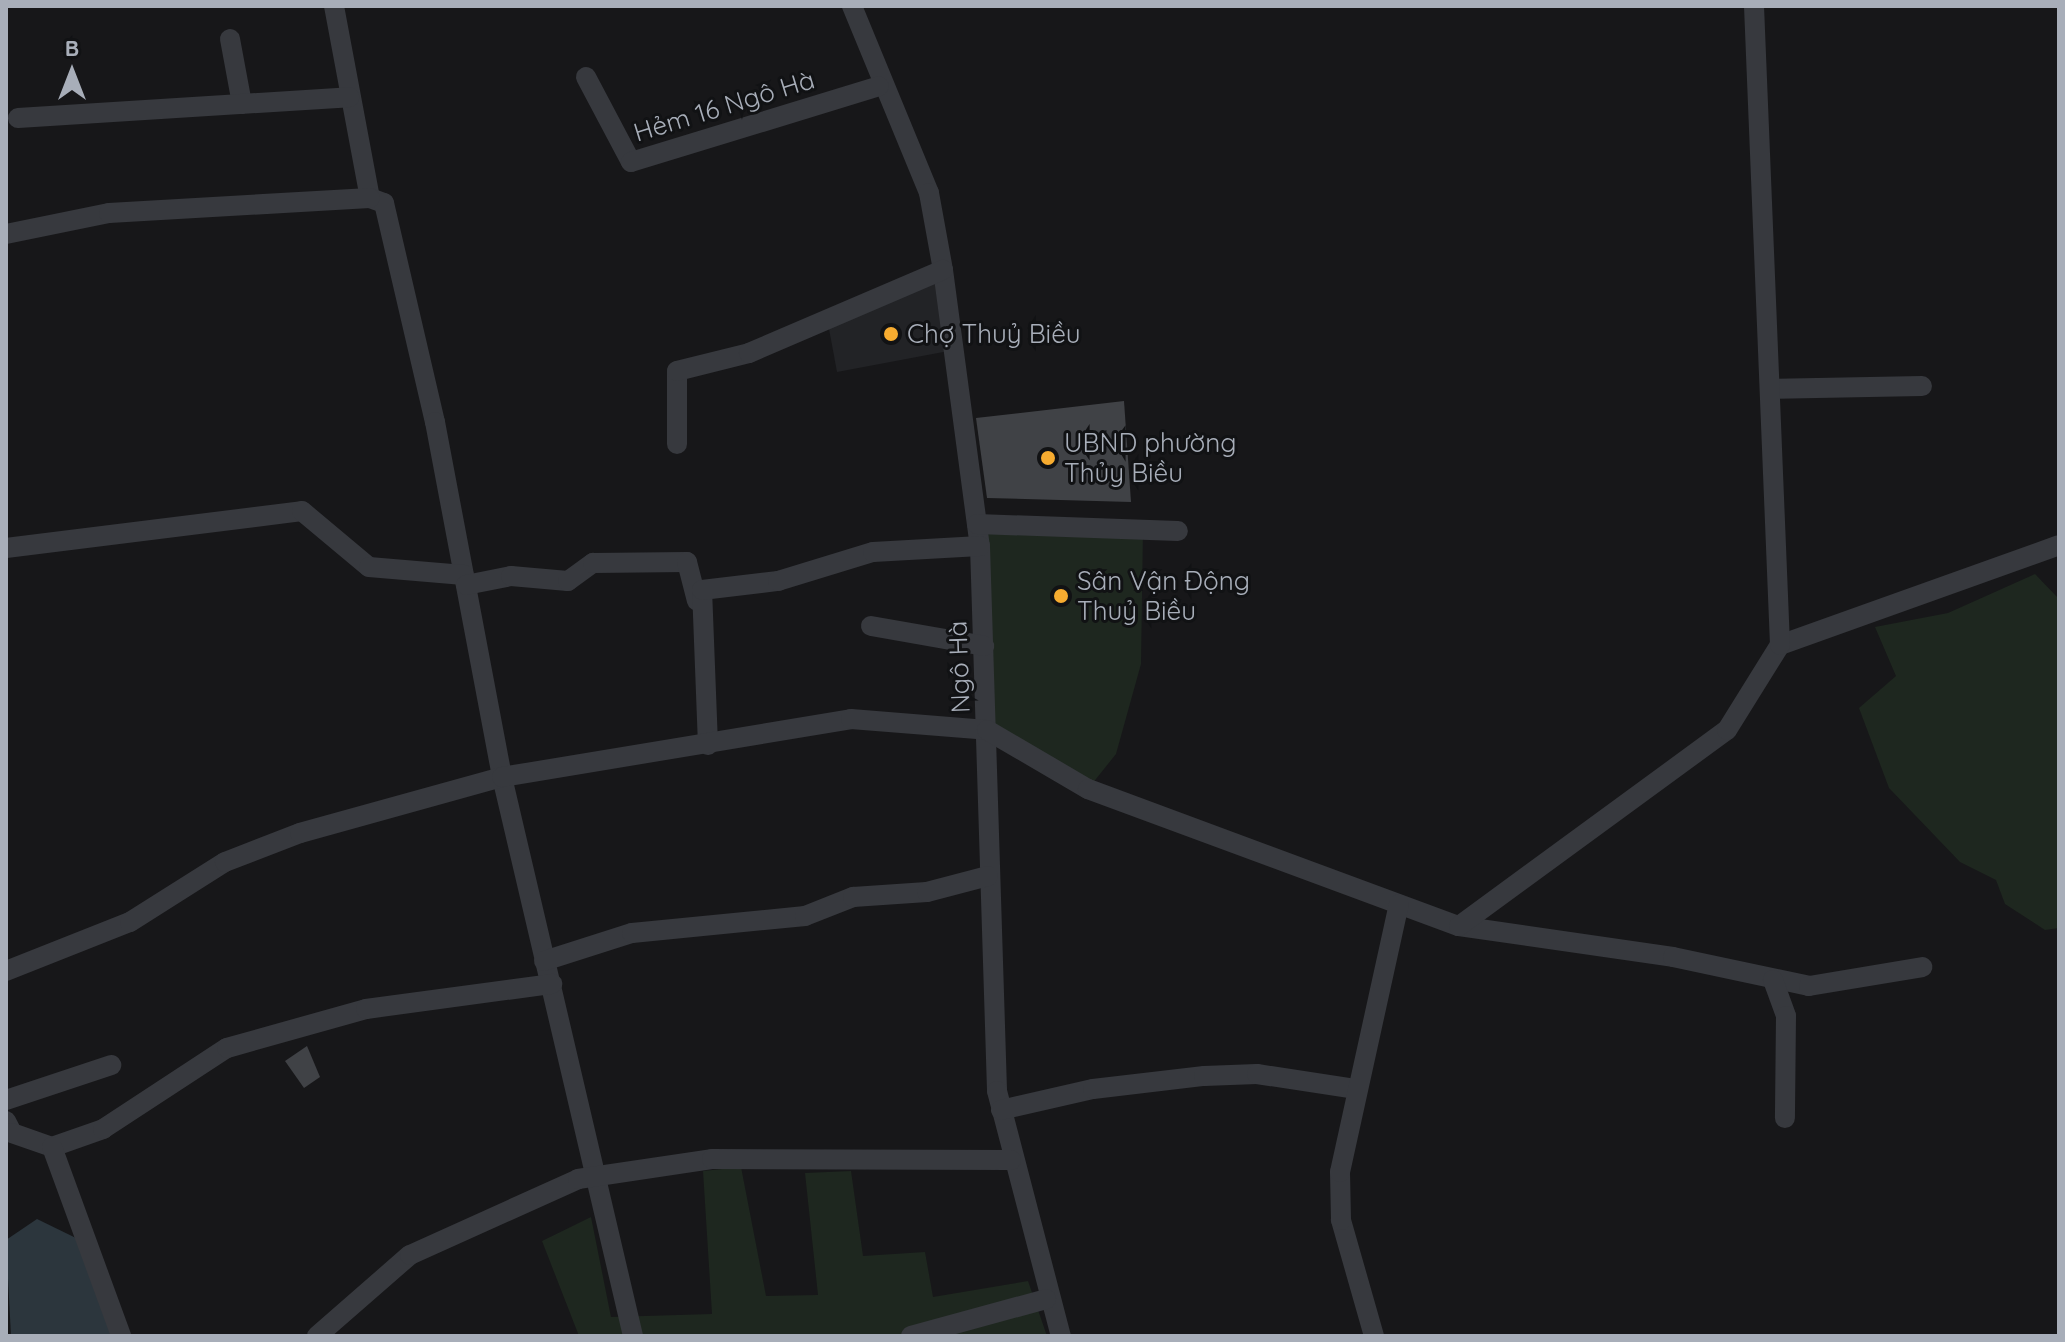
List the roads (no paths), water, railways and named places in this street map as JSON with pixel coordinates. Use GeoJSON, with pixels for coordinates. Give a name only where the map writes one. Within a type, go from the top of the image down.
{"type":"FeatureCollection","features":[{"type":"Feature","properties":{"kind":"street"},"geometry":{"type":"LineString","coordinates":[[334,6],[370,198]]}},
{"type":"Feature","properties":{"kind":"street","name":"Ngô Hà"},"geometry":{"type":"LineString","coordinates":[[852,6],[879,86],[929,193],[943,270],[980,546],[987,730],[988,876],[1001,1110],[1046,1299],[1061,1336]]}},
{"type":"Feature","properties":{"kind":"street"},"geometry":{"type":"LineString","coordinates":[[1459,926],[1727,730],[1780,645],[1754,6]]}},
{"type":"Feature","properties":{"kind":"street"},"geometry":{"type":"LineString","coordinates":[[230,39],[242,104]]}},
{"type":"Feature","properties":{"kind":"street","name":"Hẻm 16 Ngô Hà"},"geometry":{"type":"LineString","coordinates":[[586,77],[631,162],[879,86]]}},
{"type":"Feature","properties":{"kind":"street"},"geometry":{"type":"LineString","coordinates":[[18,118],[349,97]]}},
{"type":"Feature","properties":{"kind":"street"},"geometry":{"type":"LineString","coordinates":[[6,234],[109,213],[370,198],[384,203],[465,580],[502,777],[633,1336]]}},
{"type":"Feature","properties":{"kind":"street"},"geometry":{"type":"LineString","coordinates":[[677,444],[677,371],[749,353],[943,270]]}},
{"type":"Feature","properties":{"kind":"street"},"geometry":{"type":"LineString","coordinates":[[1770,389],[1922,386]]}},
{"type":"Feature","properties":{"kind":"street"},"geometry":{"type":"LineString","coordinates":[[6,548],[302,511],[369,567],[465,580],[511,576],[568,581],[593,563],[687,562],[697,601],[708,745]]}},
{"type":"Feature","properties":{"kind":"street"},"geometry":{"type":"LineString","coordinates":[[977,524],[1178,531]]}},
{"type":"Feature","properties":{"kind":"street"},"geometry":{"type":"LineString","coordinates":[[1780,645],[2059,545]]}},
{"type":"Feature","properties":{"kind":"street"},"geometry":{"type":"LineString","coordinates":[[697,601],[709,587],[778,581],[873,552],[980,546]]}},
{"type":"Feature","properties":{"kind":"street"},"geometry":{"type":"LineString","coordinates":[[871,626],[984,646]]}},
{"type":"Feature","properties":{"kind":"street"},"geometry":{"type":"LineString","coordinates":[[6,971],[130,922],[225,862],[300,833],[502,777],[851,719],[987,730],[1088,789],[1459,926],[1673,957],[1773,980],[1836,985],[1922,967]]}},
{"type":"Feature","properties":{"kind":"street"},"geometry":{"type":"LineString","coordinates":[[544,961],[632,933],[805,916],[853,897],[927,892],[988,876]]}},
{"type":"Feature","properties":{"kind":"street"},"geometry":{"type":"LineString","coordinates":[[1374,1336],[1341,1220],[1340,1172],[1355,1089],[1399,904]]}},
{"type":"Feature","properties":{"kind":"street"},"geometry":{"type":"LineString","coordinates":[[1773,980],[1786,1016],[1785,1118]]}},
{"type":"Feature","properties":{"kind":"street"},"geometry":{"type":"LineString","coordinates":[[6,1121],[12,1133],[52,1147],[103,1129],[227,1048],[366,1009],[552,984]]}},
{"type":"Feature","properties":{"kind":"street"},"geometry":{"type":"LineString","coordinates":[[6,1100],[111,1065]]}},
{"type":"Feature","properties":{"kind":"street"},"geometry":{"type":"LineString","coordinates":[[1001,1110],[1093,1089],[1204,1076],[1257,1074],[1355,1089]]}},
{"type":"Feature","properties":{"kind":"street"},"geometry":{"type":"LineString","coordinates":[[52,1147],[121,1336]]}},
{"type":"Feature","properties":{"kind":"street"},"geometry":{"type":"LineString","coordinates":[[317,1336],[410,1255],[597,1175],[712,1159],[1011,1160]]}},
{"type":"Feature","properties":{"kind":"street"},"geometry":{"type":"LineString","coordinates":[[911,1336],[1046,1299]]}},
{"type":"Feature","properties":{"kind":"place","name":"Chợ Thuỷ Biều"},"geometry":{"type":"Point","coordinates":[891,334]}},
{"type":"Feature","properties":{"kind":"place","name":"UBND phường Thủy Biều"},"geometry":{"type":"Point","coordinates":[1048,458]}},
{"type":"Feature","properties":{"kind":"place","name":"Sân Vận Động Thuỷ Biều"},"geometry":{"type":"Point","coordinates":[1061,596]}}]}
